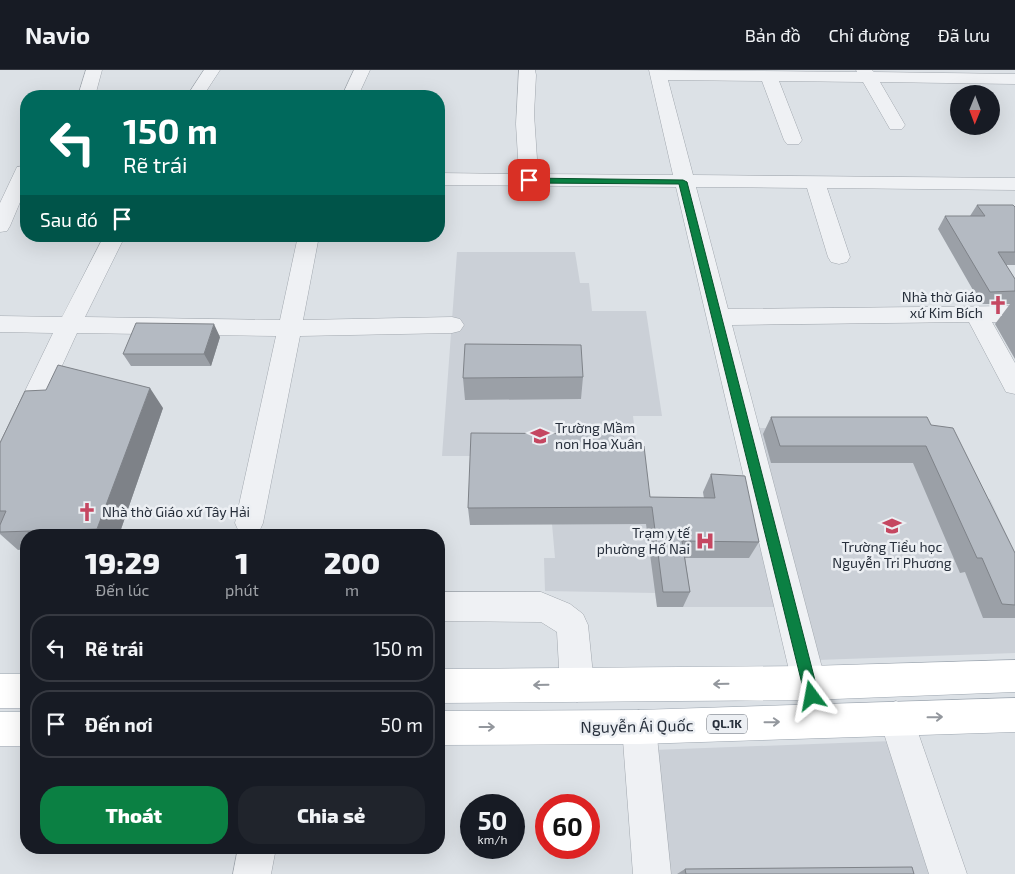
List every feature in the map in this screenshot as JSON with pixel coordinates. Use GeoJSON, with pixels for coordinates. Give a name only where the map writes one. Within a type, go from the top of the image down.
{"type":"FeatureCollection","features":[{"type":"Feature","properties":{"kind":"main road"},"geometry":{"type":"LineString","coordinates":[[445,686],[809,683],[1015,676]]}},
{"type":"Feature","properties":{"kind":"main road"},"geometry":{"type":"LineString","coordinates":[[883,680],[896,718]]}},
{"type":"Feature","properties":{"kind":"main road"},"geometry":{"type":"LineString","coordinates":[[809,683],[818,722]]}},
{"type":"Feature","properties":{"kind":"main road"},"geometry":{"type":"LineString","coordinates":[[0,691],[20,690]]}},
{"type":"Feature","properties":{"kind":"main road","name":"Nguyễn Ái Quốc"},"geometry":{"type":"LineString","coordinates":[[445,728],[639,727],[1015,715]]}},
{"type":"Feature","properties":{"kind":"main road"},"geometry":{"type":"LineString","coordinates":[[0,729],[20,729]]}},
{"type":"Feature","properties":{"kind":"street"},"geometry":{"type":"LineString","coordinates":[[89,90],[94,70]]}},
{"type":"Feature","properties":{"kind":"street"},"geometry":{"type":"LineString","coordinates":[[199,90],[212,70]]}},
{"type":"Feature","properties":{"kind":"street"},"geometry":{"type":"LineString","coordinates":[[353,90],[362,70]]}},
{"type":"Feature","properties":{"kind":"street"},"geometry":{"type":"LineString","coordinates":[[527,70],[529,80],[525,103],[525,135],[529,180]]}},
{"type":"Feature","properties":{"kind":"street"},"geometry":{"type":"LineString","coordinates":[[809,683],[657,73],[769,77],[866,74],[990,75],[1015,79]]}},
{"type":"Feature","properties":{"kind":"street"},"geometry":{"type":"LineString","coordinates":[[866,74],[896,125]]}},
{"type":"Feature","properties":{"kind":"street"},"geometry":{"type":"LineString","coordinates":[[769,77],[793,140]]}},
{"type":"Feature","properties":{"kind":"street"},"geometry":{"type":"LineString","coordinates":[[0,171],[20,171]]}},
{"type":"Feature","properties":{"kind":"street"},"geometry":{"type":"LineString","coordinates":[[445,179],[1015,184]]}},
{"type":"Feature","properties":{"kind":"street"},"geometry":{"type":"LineString","coordinates":[[0,226],[20,182]]}},
{"type":"Feature","properties":{"kind":"street"},"geometry":{"type":"LineString","coordinates":[[815,183],[839,257]]}},
{"type":"Feature","properties":{"kind":"street"},"geometry":{"type":"LineString","coordinates":[[0,471],[69,326],[112,242]]}},
{"type":"Feature","properties":{"kind":"street"},"geometry":{"type":"LineString","coordinates":[[249,523],[309,242]]}},
{"type":"Feature","properties":{"kind":"street"},"geometry":{"type":"LineString","coordinates":[[976,314],[1015,385]]}},
{"type":"Feature","properties":{"kind":"street"},"geometry":{"type":"LineString","coordinates":[[717,317],[1015,314]]}},
{"type":"Feature","properties":{"kind":"street"},"geometry":{"type":"LineString","coordinates":[[0,324],[289,328],[452,326]]}},
{"type":"Feature","properties":{"kind":"street"},"geometry":{"type":"LineString","coordinates":[[445,607],[541,607],[559,614],[572,625],[576,685]]}},
{"type":"Feature","properties":{"kind":"street"},"geometry":{"type":"LineString","coordinates":[[896,718],[948,874]]}},
{"type":"Feature","properties":{"kind":"street"},"geometry":{"type":"LineString","coordinates":[[639,727],[652,874]]}},
{"type":"Feature","properties":{"kind":"street"},"geometry":{"type":"LineString","coordinates":[[252,874],[256,854]]}},
{"type":"Feature","properties":{"kind":"shaded area","name":"Trường Mầm non Hoa Xuân"},"geometry":{"type":"Polygon","coordinates":[[[457,252],[575,252],[580,283],[589,283],[592,311],[646,311],[662,416],[633,416],[645,514],[707,515],[703,492],[750,494],[777,607],[657,607],[655,593],[545,591],[544,558],[555,558],[552,524],[472,456],[442,456],[457,252]]]}},
{"type":"Feature","properties":{"kind":"shaded area","name":"Trường Tiểu học Nguyễn Tri Phương"},"geometry":{"type":"Polygon","coordinates":[[[757,428],[917,429],[969,498],[990,499],[1015,553],[1015,653],[817,660],[757,428]]]}},
{"type":"Feature","properties":{"kind":"shaded area"},"geometry":{"type":"Polygon","coordinates":[[[892,741],[933,874],[664,874],[653,750],[892,741]]]}},
{"type":"Feature","properties":{"kind":"building"},"geometry":{"type":"Polygon","coordinates":[[[977,205],[1013,205],[1015,207],[1015,252],[998,252],[1015,279],[1015,291],[990,292],[945,216],[985,216],[977,205]]]}},
{"type":"Feature","properties":{"kind":"building"},"geometry":{"type":"Polygon","coordinates":[[[136,323],[214,324],[204,354],[123,354],[136,323]]]}},
{"type":"Feature","properties":{"kind":"building"},"geometry":{"type":"Polygon","coordinates":[[[465,344],[581,345],[583,377],[463,378],[465,344]]]}},
{"type":"Feature","properties":{"kind":"building"},"geometry":{"type":"Polygon","coordinates":[[[58,365],[150,388],[97,529],[20,529],[20,531],[0,532],[0,525],[6,511],[0,511],[0,443],[25,391],[46,390],[58,365]]]}},
{"type":"Feature","properties":{"kind":"building"},"geometry":{"type":"Polygon","coordinates":[[[771,417],[927,417],[931,425],[953,428],[1015,553],[1015,605],[1002,604],[982,558],[977,558],[926,446],[780,446],[771,417]]]}},
{"type":"Feature","properties":{"kind":"building"},"geometry":{"type":"Polygon","coordinates":[[[471,433],[613,434],[614,446],[644,446],[650,497],[715,498],[711,474],[745,476],[759,542],[682,541],[690,592],[663,592],[652,507],[468,508],[471,433]]]}},
{"type":"Feature","properties":{"kind":"building"},"geometry":{"type":"Polygon","coordinates":[[[912,867],[914,874],[686,874],[685,869],[912,867]]]}},
{"type":"Feature","properties":{"kind":"place","name":"Nhà thờ Giáo xứ Kim Bích"},"geometry":{"type":"Point","coordinates":[998,305]}},
{"type":"Feature","properties":{"kind":"place","name":"Trường Mầm non Hoa Xuân"},"geometry":{"type":"Point","coordinates":[540,436]}},
{"type":"Feature","properties":{"kind":"place","name":"Nhà thờ Giáo xứ Tây Hải"},"geometry":{"type":"Point","coordinates":[87,512]}},
{"type":"Feature","properties":{"kind":"place","name":"Trường Tiểu học Nguyễn Tri Phương"},"geometry":{"type":"Point","coordinates":[892,526]}},
{"type":"Feature","properties":{"kind":"place","name":"Trạm y tế phường Hố Nai"},"geometry":{"type":"Point","coordinates":[705,541]}},
{"type":"Feature","properties":{"kind":"route"},"geometry":{"type":"LineString","coordinates":[[529,180],[683,182],[812,696]]}}]}
